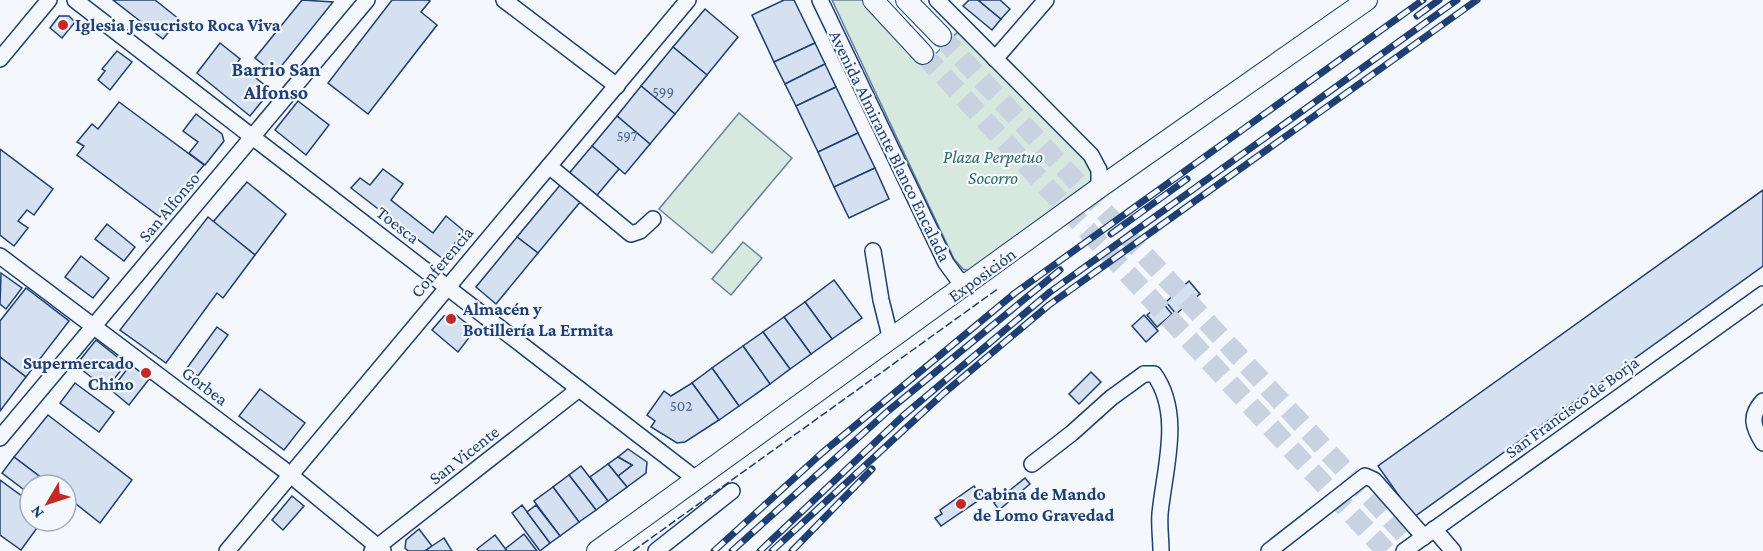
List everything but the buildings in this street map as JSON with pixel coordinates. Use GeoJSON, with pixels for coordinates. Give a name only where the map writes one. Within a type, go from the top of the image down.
{"type":"FeatureCollection","features":[{"type":"Feature","properties":{"kind":"main road"},"geometry":{"type":"LineString","coordinates":[[873,0],[923,54]]}},
{"type":"Feature","properties":{"kind":"main road"},"geometry":{"type":"LineString","coordinates":[[906,0],[941,36]]}},
{"type":"Feature","properties":{"kind":"main road","name":"Exposición"},"geometry":{"type":"LineString","coordinates":[[597,551],[1360,2]]}},
{"type":"Feature","properties":{"kind":"street"},"geometry":{"type":"LineString","coordinates":[[0,59],[49,0]]}},
{"type":"Feature","properties":{"kind":"street","name":"Toesca"},"geometry":{"type":"LineString","coordinates":[[75,0],[697,480]]}},
{"type":"Feature","properties":{"kind":"street","name":"San Alfonso"},"geometry":{"type":"LineString","coordinates":[[0,438],[366,0]]}},
{"type":"Feature","properties":{"kind":"street"},"geometry":{"type":"LineString","coordinates":[[504,0],[616,86]]}},
{"type":"Feature","properties":{"kind":"street","name":"Conferencia"},"geometry":{"type":"LineString","coordinates":[[227,551],[688,0]]}},
{"type":"Feature","properties":{"kind":"street","name":"Avenida Almirante Blanco Encalada"},"geometry":{"type":"LineString","coordinates":[[820,0],[946,263],[957,278],[969,285]]}},
{"type":"Feature","properties":{"kind":"street"},"geometry":{"type":"LineString","coordinates":[[937,0],[1091,155],[1099,170],[1099,188]]}},
{"type":"Feature","properties":{"kind":"street"},"geometry":{"type":"LineString","coordinates":[[995,59],[1046,0]]}},
{"type":"Feature","properties":{"kind":"street"},"geometry":{"type":"LineString","coordinates":[[549,166],[631,234],[640,231],[653,219]]}},
{"type":"Feature","properties":{"kind":"street"},"geometry":{"type":"LineString","coordinates":[[873,251],[881,300],[891,340]]}},
{"type":"Feature","properties":{"kind":"street","name":"Gorbea"},"geometry":{"type":"LineString","coordinates":[[0,256],[291,476],[378,549]]}},
{"type":"Feature","properties":{"kind":"street","name":"San Francisco de Borja"},"geometry":{"type":"LineString","coordinates":[[1404,551],[1763,294]]}},
{"type":"Feature","properties":{"kind":"street"},"geometry":{"type":"LineString","coordinates":[[1032,464],[1072,433],[1111,398],[1144,374],[1152,372],[1164,392],[1169,410],[1167,470],[1160,515],[1161,551]]}},
{"type":"Feature","properties":{"kind":"street","name":"San Vicente"},"geometry":{"type":"LineString","coordinates":[[378,549],[579,389]]}},
{"type":"Feature","properties":{"kind":"street"},"geometry":{"type":"LineString","coordinates":[[1763,401],[1754,410],[1753,427],[1763,443]]}},
{"type":"Feature","properties":{"kind":"street"},"geometry":{"type":"LineString","coordinates":[[1269,551],[1365,476],[1374,480],[1429,533],[1453,551]]}},
{"type":"Feature","properties":{"kind":"street"},"geometry":{"type":"LineString","coordinates":[[656,551],[732,491]]}},
{"type":"Feature","properties":{"kind":"green space","name":"Plaza Perpetuo Socorro"},"geometry":{"type":"Polygon","coordinates":[[[832,0],[863,0],[925,64],[960,30],[1093,163],[1093,182],[973,272],[963,269],[954,259],[832,0]]]}},
{"type":"Feature","properties":{"kind":"green space"},"geometry":{"type":"Polygon","coordinates":[[[739,113],[792,158],[712,253],[659,209],[739,113]]]}},
{"type":"Feature","properties":{"kind":"green space"},"geometry":{"type":"Polygon","coordinates":[[[743,242],[762,258],[731,295],[712,279],[743,242]]]}},
{"type":"Feature","properties":{"kind":"tunnel"},"geometry":{"type":"LineString","coordinates":[[941,36],[1420,551]]}},
{"type":"Feature","properties":{"kind":"tunnel"},"geometry":{"type":"LineString","coordinates":[[923,54],[1386,551]]}},
{"type":"Feature","properties":{"kind":"railway"},"geometry":{"type":"LineString","coordinates":[[714,551],[822,453],[1015,293],[1423,0]]}},
{"type":"Feature","properties":{"kind":"railway"},"geometry":{"type":"LineString","coordinates":[[1417,16],[1439,0]]}},
{"type":"Feature","properties":{"kind":"railway"},"geometry":{"type":"LineString","coordinates":[[760,551],[904,415],[1050,292],[1457,0]]}},
{"type":"Feature","properties":{"kind":"railway"},"geometry":{"type":"LineString","coordinates":[[772,551],[944,393],[1049,305],[1477,0]]}},
{"type":"Feature","properties":{"kind":"railway"},"geometry":{"type":"LineString","coordinates":[[1111,234],[1187,179]]}},
{"type":"Feature","properties":{"kind":"railway"},"geometry":{"type":"LineString","coordinates":[[732,551],[888,411],[1060,270]]}},
{"type":"Feature","properties":{"kind":"railway"},"geometry":{"type":"LineString","coordinates":[[792,551],[872,469]]}},
{"type":"Feature","properties":{"kind":"fence"},"geometry":{"type":"LineString","coordinates":[[633,551],[999,288]]}},
{"type":"Feature","properties":{"kind":"place","name":"Iglesia Jesucristo Roca Viva"},"geometry":{"type":"Point","coordinates":[63,25]}},
{"type":"Feature","properties":{"kind":"place","name":"Almacén y Botillería La Ermita"},"geometry":{"type":"Point","coordinates":[451,319]}},
{"type":"Feature","properties":{"kind":"place","name":"Supermercado Chino"},"geometry":{"type":"Point","coordinates":[146,373]}},
{"type":"Feature","properties":{"kind":"place","name":"Cabina de Mando de Lomo Gravedad"},"geometry":{"type":"Point","coordinates":[961,504]}},
{"type":"Feature","properties":{"kind":"district","name":"Barrio San Alfonso"},"geometry":{"type":"Point","coordinates":[276,80]}}]}
